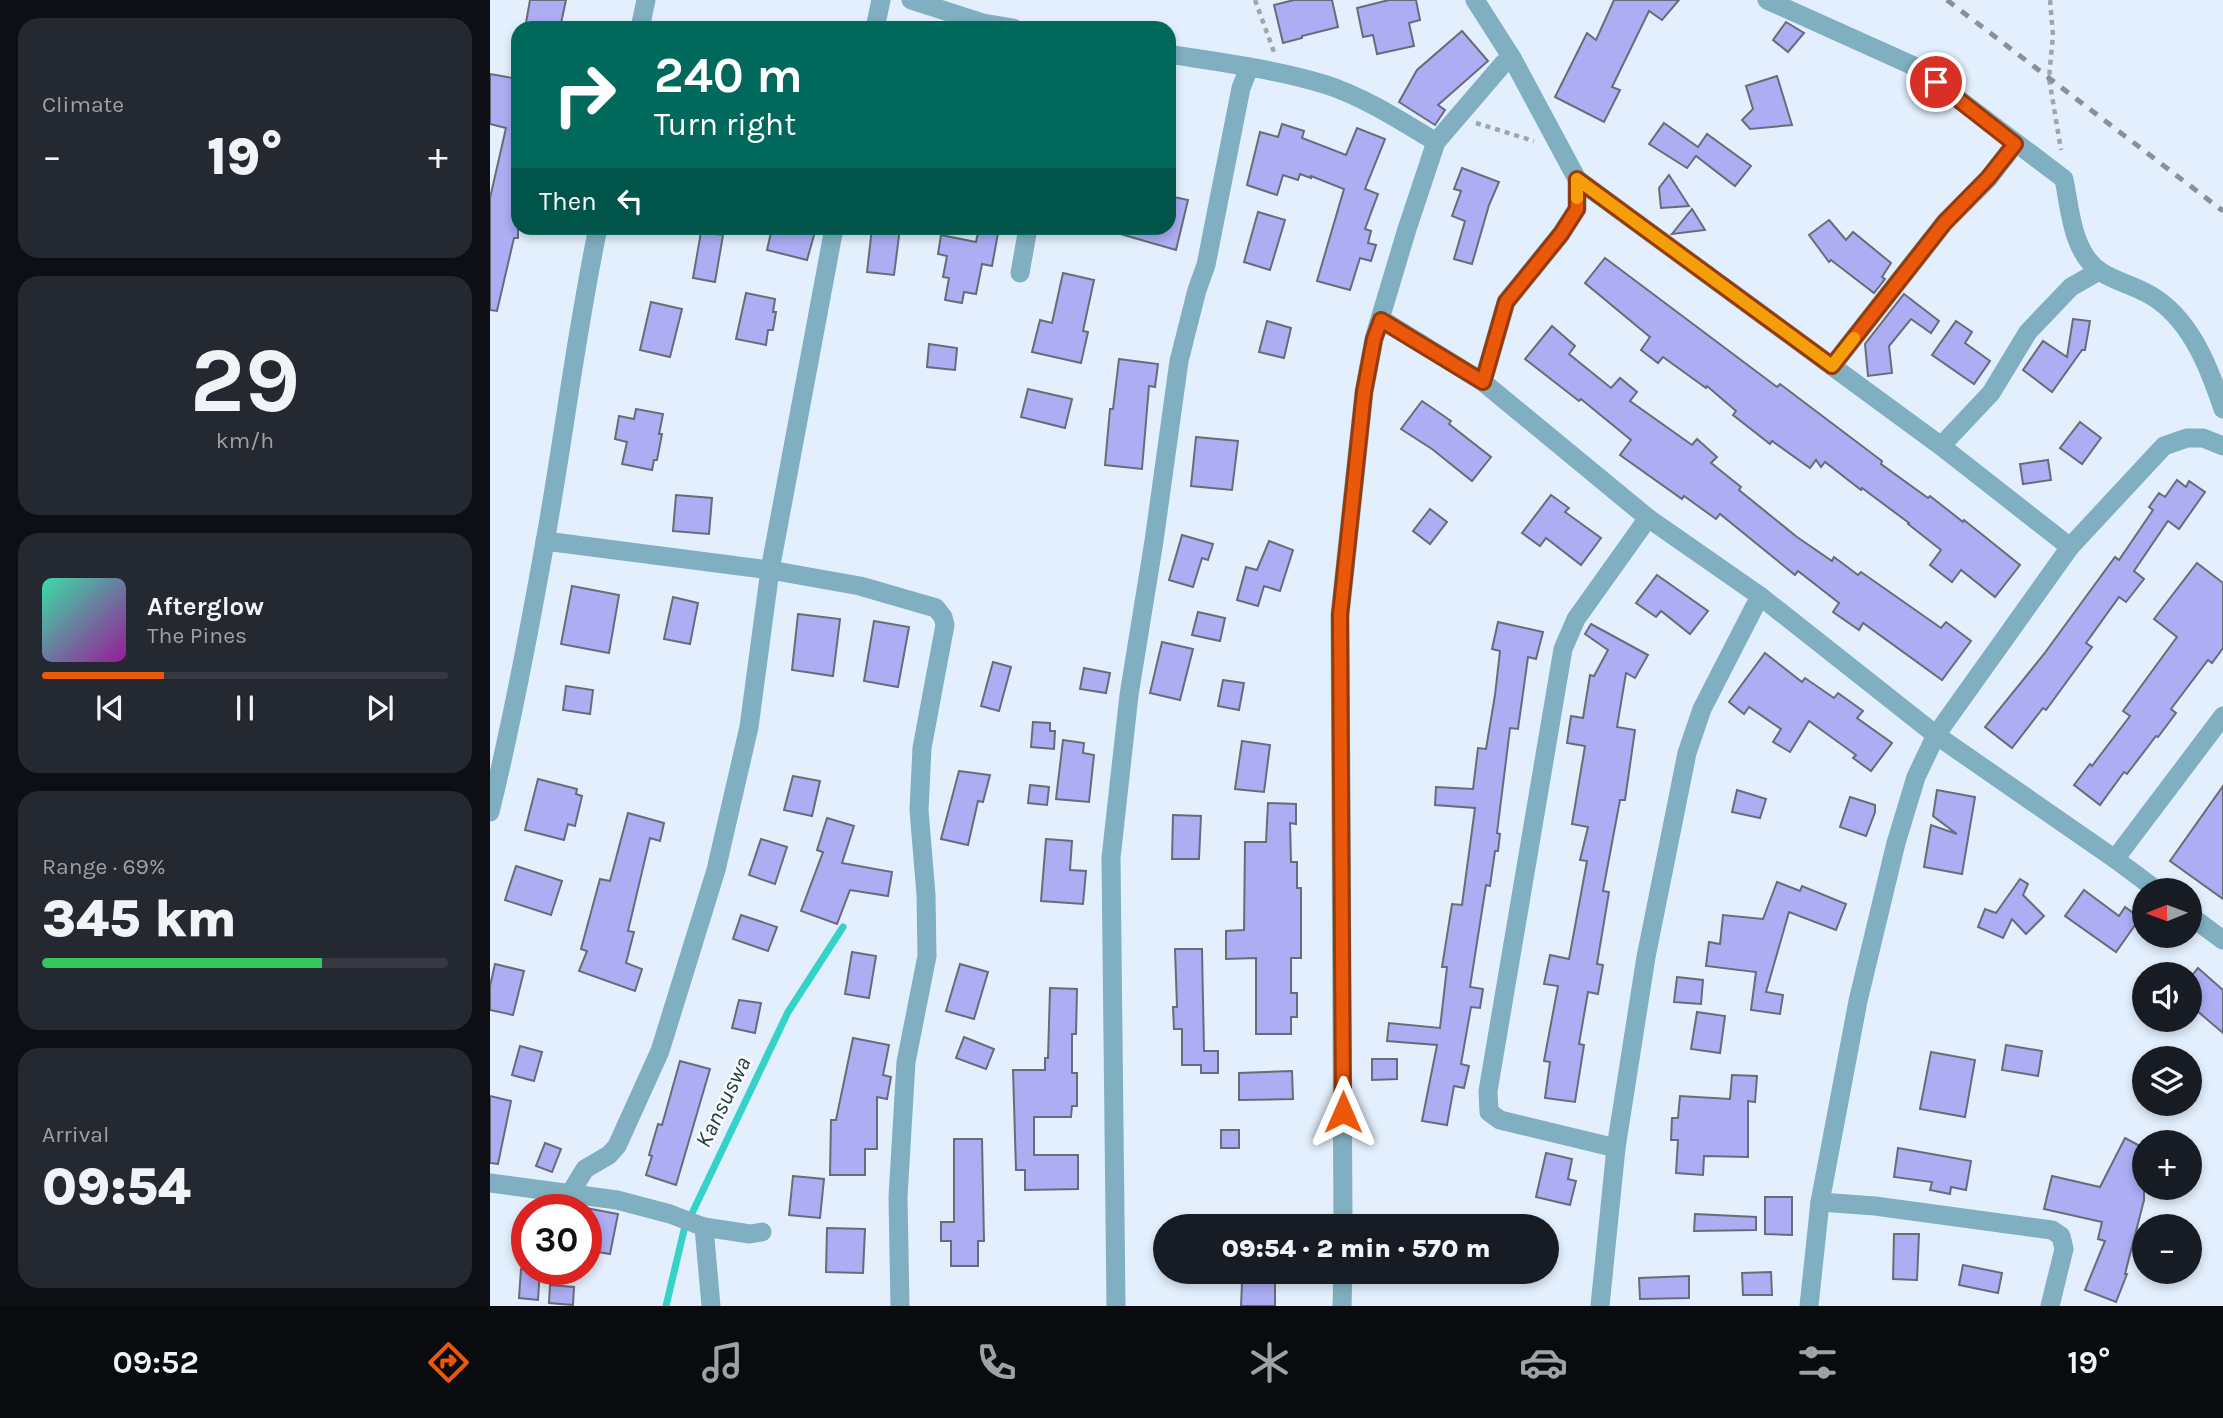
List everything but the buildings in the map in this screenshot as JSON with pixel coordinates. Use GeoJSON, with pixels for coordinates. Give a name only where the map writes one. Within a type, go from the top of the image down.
{"type":"FeatureCollection","features":[{"type":"Feature","properties":{"kind":"street"},"geometry":{"type":"LineString","coordinates":[[642,21],[646,0]]}},
{"type":"Feature","properties":{"kind":"street"},"geometry":{"type":"LineString","coordinates":[[876,21],[881,0]]}},
{"type":"Feature","properties":{"kind":"street"},"geometry":{"type":"LineString","coordinates":[[911,0],[977,21]]}},
{"type":"Feature","properties":{"kind":"street"},"geometry":{"type":"LineString","coordinates":[[1475,0],[1512,58],[1577,179],[1941,446],[2070,547]]}},
{"type":"Feature","properties":{"kind":"street"},"geometry":{"type":"LineString","coordinates":[[1767,0],[1916,67],[2064,179],[2070,218],[2081,248],[2099,271],[2158,299],[2186,327],[2207,367],[2223,409]]}},
{"type":"Feature","properties":{"kind":"street"},"geometry":{"type":"LineString","coordinates":[[1176,55],[1280,73],[1328,86],[1368,102],[1436,142]]}},
{"type":"Feature","properties":{"kind":"street"},"geometry":{"type":"LineString","coordinates":[[1343,1214],[1340,615],[1364,392],[1374,339],[1436,142],[1503,64],[1512,58]]}},
{"type":"Feature","properties":{"kind":"street"},"geometry":{"type":"LineString","coordinates":[[1116,1306],[1111,858],[1129,695],[1179,361],[1206,265],[1238,100],[1249,68]]}},
{"type":"Feature","properties":{"kind":"street"},"geometry":{"type":"LineString","coordinates":[[1832,366],[1945,222],[1988,178],[2015,144]]}},
{"type":"Feature","properties":{"kind":"street"},"geometry":{"type":"LineString","coordinates":[[1483,382],[1506,302],[1561,234],[1577,209],[1577,179]]}},
{"type":"Feature","properties":{"kind":"street"},"geometry":{"type":"LineString","coordinates":[[490,813],[545,541],[585,286],[596,235]]}},
{"type":"Feature","properties":{"kind":"street"},"geometry":{"type":"LineString","coordinates":[[571,1192],[586,1169],[609,1155],[617,1146],[660,1051],[716,870],[749,727],[770,570],[833,235]]}},
{"type":"Feature","properties":{"kind":"street"},"geometry":{"type":"LineString","coordinates":[[1020,273],[1027,235]]}},
{"type":"Feature","properties":{"kind":"street"},"geometry":{"type":"LineString","coordinates":[[1941,446],[1991,393],[2028,332],[2071,288],[2099,271]]}},
{"type":"Feature","properties":{"kind":"street"},"geometry":{"type":"LineString","coordinates":[[1381,320],[1483,382],[1648,518],[1760,596],[1936,735],[2141,878]]}},
{"type":"Feature","properties":{"kind":"street"},"geometry":{"type":"LineString","coordinates":[[1809,1306],[1820,1202],[1858,1001],[1896,843],[1916,777],[1936,735],[2070,547],[2164,446],[2187,438],[2203,438],[2223,446]]}},
{"type":"Feature","properties":{"kind":"street"},"geometry":{"type":"LineString","coordinates":[[1616,1149],[1500,1120],[1489,1112],[1488,1091],[1563,649],[1576,620],[1648,518]]}},
{"type":"Feature","properties":{"kind":"street"},"geometry":{"type":"LineString","coordinates":[[545,541],[770,570],[860,586],[936,608],[943,617],[945,625],[922,748],[919,810],[926,895],[927,956],[906,1062],[898,1197],[900,1306]]}},
{"type":"Feature","properties":{"kind":"street"},"geometry":{"type":"LineString","coordinates":[[1600,1306],[1616,1149],[1646,957],[1686,753],[1702,709],[1760,596]]}},
{"type":"Feature","properties":{"kind":"street"},"geometry":{"type":"LineString","coordinates":[[2115,859],[2223,716]]}},
{"type":"Feature","properties":{"kind":"street"},"geometry":{"type":"LineString","coordinates":[[2202,925],[2223,940]]}},
{"type":"Feature","properties":{"kind":"street"},"geometry":{"type":"LineString","coordinates":[[490,1183],[617,1200],[670,1214],[700,1226],[750,1234],[762,1232]]}},
{"type":"Feature","properties":{"kind":"street"},"geometry":{"type":"LineString","coordinates":[[1820,1202],[1875,1206],[2052,1230],[2061,1236],[2064,1249],[2050,1306]]}},
{"type":"Feature","properties":{"kind":"street"},"geometry":{"type":"LineString","coordinates":[[700,1226],[711,1306]]}},
{"type":"Feature","properties":{"kind":"street"},"geometry":{"type":"LineString","coordinates":[[1342,1306],[1343,1284]]}},
{"type":"Feature","properties":{"kind":"path"},"geometry":{"type":"LineString","coordinates":[[1255,0],[1280,73]]}},
{"type":"Feature","properties":{"kind":"path"},"geometry":{"type":"LineString","coordinates":[[2050,0],[2053,35],[2049,78],[2064,179]]}},
{"type":"Feature","properties":{"kind":"path"},"geometry":{"type":"LineString","coordinates":[[1458,118],[1559,148]]}},
{"type":"Feature","properties":{"kind":"waterway","name":"Kansuswa"},"geometry":{"type":"LineString","coordinates":[[666,1306],[684,1230],[788,1012],[843,927]]}},
{"type":"Feature","properties":{"kind":"railway"},"geometry":{"type":"LineString","coordinates":[[1947,0],[2223,211]]}},
{"type":"Feature","properties":{"kind":"slow traffic"},"geometry":{"type":"LineString","coordinates":[[1577,198],[1577,179],[1832,366],[1854,338]]}},
{"type":"Feature","properties":{"kind":"route"},"geometry":{"type":"LineString","coordinates":[[1343,1112],[1340,615],[1364,392],[1374,339],[1381,320],[1483,382],[1506,302],[1561,234],[1577,209],[1577,179],[1832,366],[1945,222],[1988,178],[2015,144],[1936,82]]}}]}
